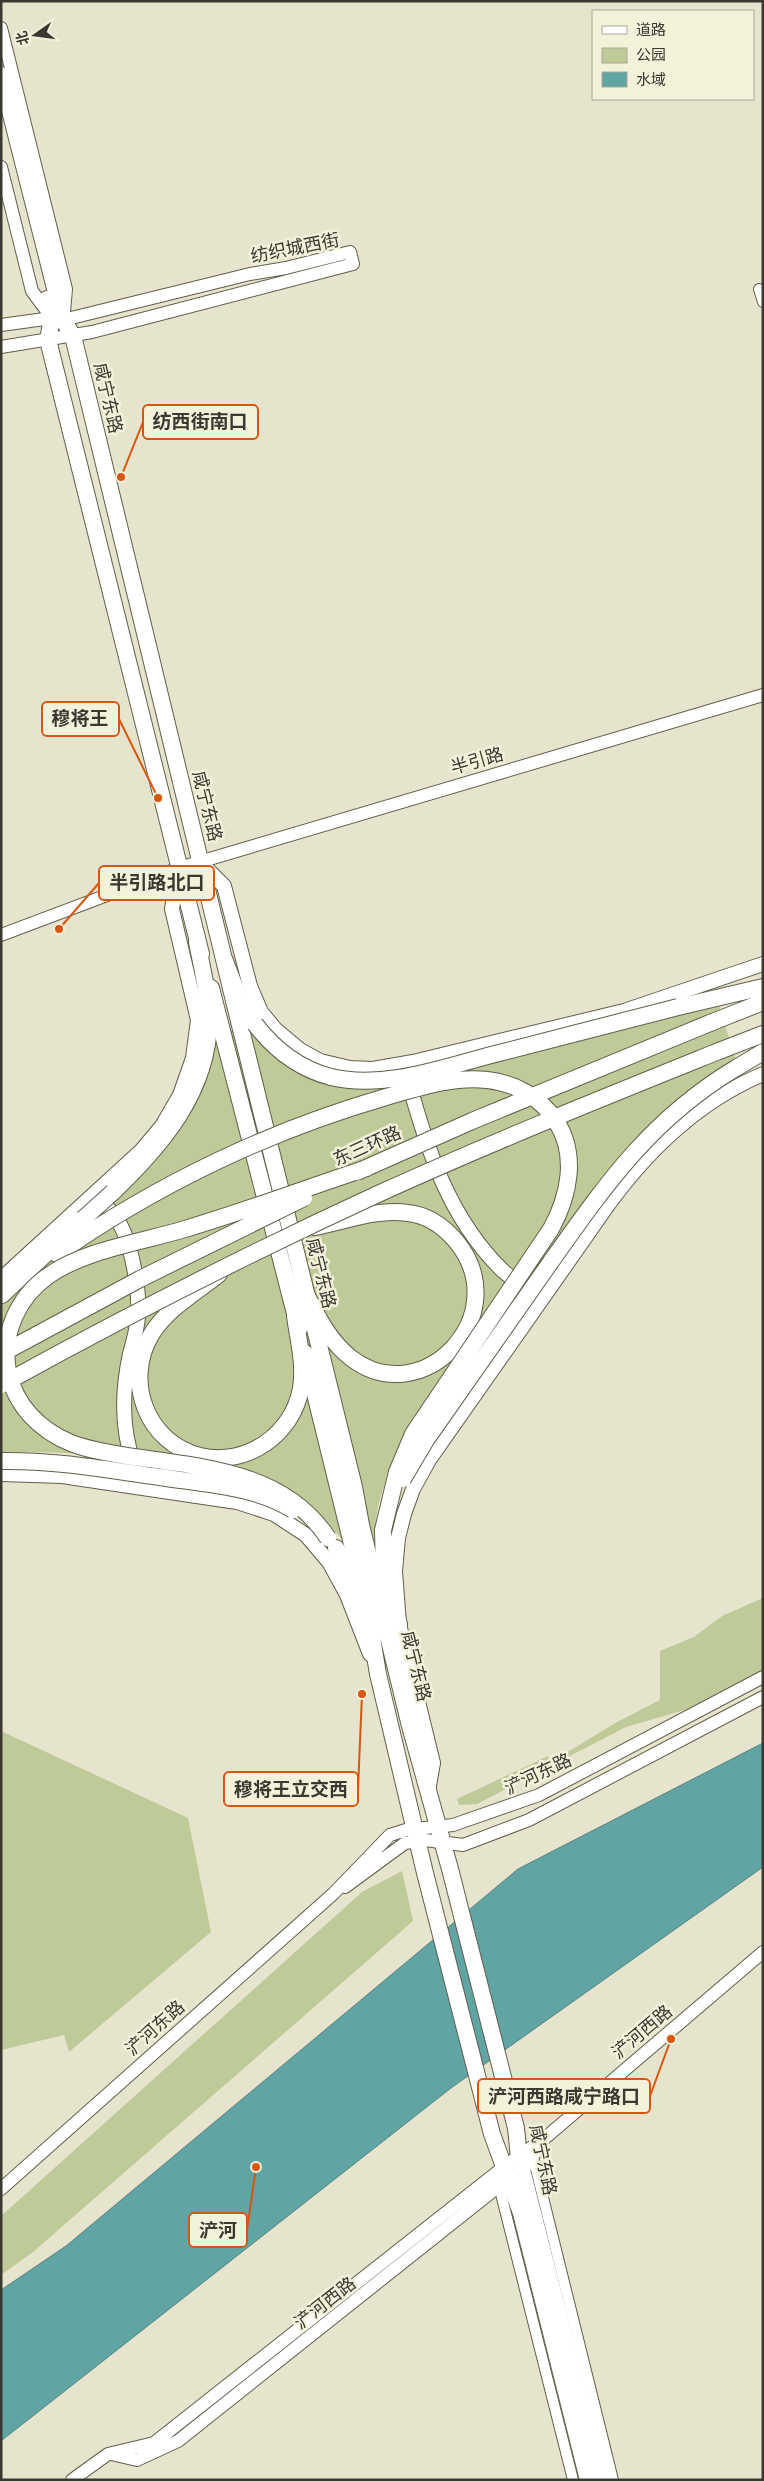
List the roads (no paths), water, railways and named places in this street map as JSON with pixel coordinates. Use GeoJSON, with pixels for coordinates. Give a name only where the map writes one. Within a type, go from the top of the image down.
{"type":"FeatureCollection","features":[{"type":"Feature","properties":{"kind":"main road","name":"咸宁东路"},"geometry":{"type":"LineString","coordinates":[[8,77],[6,117],[58,319],[73,336],[304,1290],[354,1486],[381,1638],[378,1674],[416,1835],[492,2134],[514,2169],[601,2480]]}},
{"type":"Feature","properties":{"kind":"main road","name":"咸宁东路"},"geometry":{"type":"LineString","coordinates":[[58,319],[48,340],[178,868],[220,1020],[361,1577],[450,1869],[516,2128],[514,2169],[521,2213],[588,2480]]}},
{"type":"Feature","properties":{"kind":"main road"},"geometry":{"type":"LineString","coordinates":[[200,862],[224,886],[254,996],[261,1012],[276,1030],[306,1054],[334,1065],[365,1070],[404,1064],[631,1009],[763,964]]}},
{"type":"Feature","properties":{"kind":"main road"},"geometry":{"type":"LineString","coordinates":[[2,1290],[95,1193],[157,1134],[180,1095],[190,1069],[198,1020],[172,909],[178,868]]}},
{"type":"Feature","properties":{"kind":"main road"},"geometry":{"type":"LineString","coordinates":[[2,1290],[38,1267],[87,1226],[113,1192],[166,1136],[188,1102],[198,1077],[209,1022],[197,942]]}},
{"type":"Feature","properties":{"kind":"main road"},"geometry":{"type":"LineString","coordinates":[[225,961],[238,996],[255,1024],[275,1047],[308,1068],[332,1077],[368,1080],[424,1072],[763,987]]}},
{"type":"Feature","properties":{"kind":"main road","name":"东三环路"},"geometry":{"type":"LineString","coordinates":[[1,1354],[140,1280],[367,1168],[472,1121],[763,1002]]}},
{"type":"Feature","properties":{"kind":"main road"},"geometry":{"type":"LineString","coordinates":[[1,1385],[158,1301],[303,1230],[472,1153],[763,1034]]}},
{"type":"Feature","properties":{"kind":"main road"},"geometry":{"type":"LineString","coordinates":[[383,1530],[399,1488],[415,1457],[612,1177],[669,1116],[704,1088],[763,1052]]}},
{"type":"Feature","properties":{"kind":"main road"},"geometry":{"type":"LineString","coordinates":[[404,1064],[425,1139],[453,1206],[471,1233],[495,1262],[542,1299]]}},
{"type":"Feature","properties":{"kind":"main road"},"geometry":{"type":"LineString","coordinates":[[399,1624],[395,1581],[396,1550],[402,1520],[413,1488],[429,1460],[608,1204],[646,1158],[700,1110],[734,1088],[763,1074]]}},
{"type":"Feature","properties":{"kind":"main road"},"geometry":{"type":"LineString","coordinates":[[87,1226],[234,1153],[323,1118],[403,1092],[445,1083],[484,1080],[519,1088],[544,1106],[562,1132],[568,1155],[569,1178],[563,1204],[548,1233],[416,1429],[397,1472],[383,1530],[381,1638]]}},
{"type":"Feature","properties":{"kind":"main road"},"geometry":{"type":"LineString","coordinates":[[367,1168],[208,1222],[71,1263],[49,1275],[29,1294],[14,1318],[8,1342],[8,1369],[15,1392],[30,1415],[56,1436],[96,1450],[218,1470],[259,1482],[297,1503],[314,1520],[332,1543],[381,1638]]}},
{"type":"Feature","properties":{"kind":"main road"},"geometry":{"type":"LineString","coordinates":[[95,1193],[114,1216],[123,1232],[136,1286],[138,1318],[126,1382],[124,1421],[128,1447],[142,1488]]}},
{"type":"Feature","properties":{"kind":"main road"},"geometry":{"type":"LineString","coordinates":[[303,1230],[381,1213],[410,1213],[434,1222],[449,1233],[465,1254],[474,1276],[476,1300],[467,1329],[451,1351],[430,1365],[403,1373],[375,1370],[356,1362],[332,1340],[304,1290]]}},
{"type":"Feature","properties":{"kind":"main road"},"geometry":{"type":"LineString","coordinates":[[231,1265],[166,1316],[152,1334],[139,1368],[138,1386],[142,1403],[153,1423],[163,1435],[180,1448],[200,1456],[218,1458],[238,1455],[257,1449],[278,1434],[292,1415],[301,1386],[302,1368],[295,1316]]}},
{"type":"Feature","properties":{"kind":"main road"},"geometry":{"type":"LineString","coordinates":[[1,1461],[32,1461],[91,1466],[236,1490],[262,1497],[290,1509],[319,1529],[332,1543]]}},
{"type":"Feature","properties":{"kind":"main road"},"geometry":{"type":"LineString","coordinates":[[1,1474],[62,1476],[237,1502],[282,1518],[306,1535],[324,1554],[338,1576],[378,1674]]}},
{"type":"Feature","properties":{"kind":"main road"},"geometry":{"type":"LineString","coordinates":[[354,1486],[368,1522],[399,1624],[433,1763],[427,1795]]}},
{"type":"Feature","properties":{"kind":"street"},"geometry":{"type":"LineString","coordinates":[[1,28],[8,77],[66,288],[58,319]]}},
{"type":"Feature","properties":{"kind":"street"},"geometry":{"type":"LineString","coordinates":[[1,167],[32,291],[58,319]]}},
{"type":"Feature","properties":{"kind":"street","name":"纺织城西街"},"geometry":{"type":"LineString","coordinates":[[1,325],[58,319],[350,252],[353,264],[73,336],[1,347]]}},
{"type":"Feature","properties":{"kind":"street"},"geometry":{"type":"LineString","coordinates":[[759,289],[763,302]]}},
{"type":"Feature","properties":{"kind":"street","name":"半引路"},"geometry":{"type":"LineString","coordinates":[[1,935],[178,868],[763,696]]}},
{"type":"Feature","properties":{"kind":"street","name":"浐河东路"},"geometry":{"type":"LineString","coordinates":[[1,2189],[332,1894],[390,1835],[400,1831],[416,1835],[439,1835],[539,1795],[763,1677]]}},
{"type":"Feature","properties":{"kind":"street","name":"浐河东路"},"geometry":{"type":"LineString","coordinates":[[439,1835],[455,1845],[471,1843],[528,1820],[763,1697]]}},
{"type":"Feature","properties":{"kind":"street","name":"浐河西路"},"geometry":{"type":"LineString","coordinates":[[108,2454],[137,2460],[178,2441],[514,2169],[545,2138],[763,1952]]}},
{"type":"Feature","properties":{"kind":"street"},"geometry":{"type":"LineString","coordinates":[[514,2169],[572,2480]]}},
{"type":"Feature","properties":{"kind":"street"},"geometry":{"type":"LineString","coordinates":[[514,2169],[613,2480]]}},
{"type":"Feature","properties":{"kind":"street","name":"浐河西路"},"geometry":{"type":"LineString","coordinates":[[72,2480],[108,2454],[154,2442],[514,2169]]}},
{"type":"Feature","properties":{"kind":"water"},"geometry":{"type":"Polygon","coordinates":[[[763,1743],[763,1867],[451,2088],[1,2441],[1,2290],[66,2246],[518,1869],[763,1743]]]}},
{"type":"Feature","properties":{"kind":"place","name":"纺西街南口"},"geometry":{"type":"Point","coordinates":[121,477]}},
{"type":"Feature","properties":{"kind":"place","name":"穆将王"},"geometry":{"type":"Point","coordinates":[158,798]}},
{"type":"Feature","properties":{"kind":"place","name":"半引路北口"},"geometry":{"type":"Point","coordinates":[59,929]}},
{"type":"Feature","properties":{"kind":"place","name":"穆将王立交西"},"geometry":{"type":"Point","coordinates":[362,1694]}},
{"type":"Feature","properties":{"kind":"place","name":"浐河西路咸宁路口"},"geometry":{"type":"Point","coordinates":[671,2039]}},
{"type":"Feature","properties":{"kind":"place","name":"浐河"},"geometry":{"type":"Point","coordinates":[256,2167]}}]}
